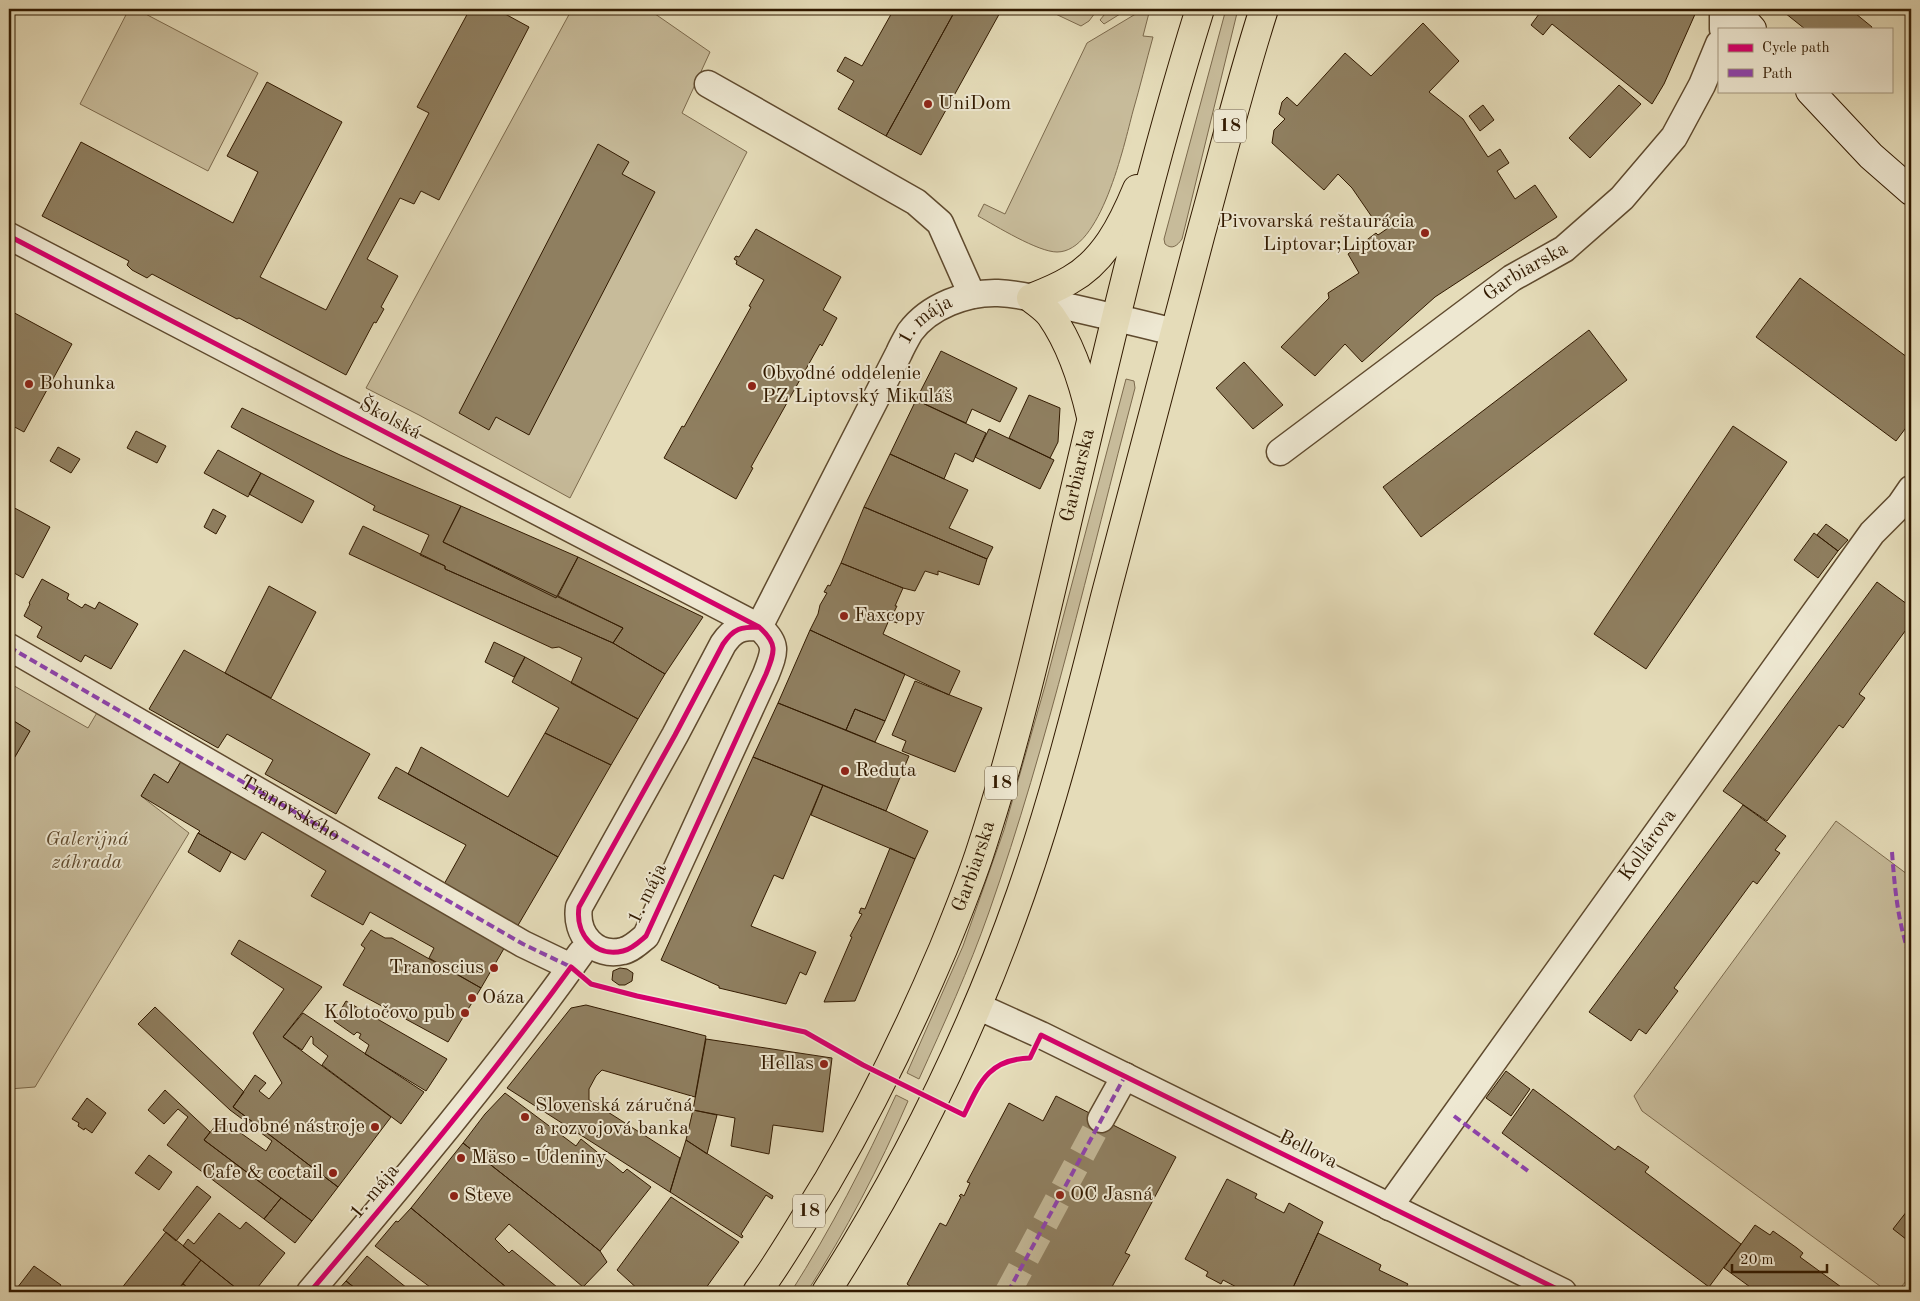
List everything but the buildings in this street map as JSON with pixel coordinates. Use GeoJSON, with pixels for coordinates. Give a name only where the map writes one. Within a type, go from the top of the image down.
{"type":"FeatureCollection","features":[{"type":"Feature","properties":{"kind":"main road","name":"18"},"geometry":{"type":"LineString","coordinates":[[1117,318],[1181,70],[1200,9]]}},
{"type":"Feature","properties":{"kind":"main road","name":"18"},"geometry":{"type":"LineString","coordinates":[[826,1292],[848,1258],[934,1100],[977,1006],[1020,894],[1063,759],[1174,332],[1264,9]]}},
{"type":"Feature","properties":{"kind":"main road"},"geometry":{"type":"LineString","coordinates":[[1092,421],[1079,374],[1061,332],[1050,314],[1031,298],[1070,280],[1086,269],[1098,256],[1118,228],[1128,210],[1144,170],[1162,144]]}},
{"type":"Feature","properties":{"kind":"main road","name":"Garbiarska"},"geometry":{"type":"LineString","coordinates":[[757,1292],[775,1268],[863,1119],[921,1002],[982,847],[1040,636],[1117,318]]}},
{"type":"Feature","properties":{"kind":"street"},"geometry":{"type":"LineString","coordinates":[[1723,9],[1723,28]]}},
{"type":"Feature","properties":{"kind":"street"},"geometry":{"type":"LineString","coordinates":[[1734,9],[1751,28]]}},
{"type":"Feature","properties":{"kind":"street","name":"Garbiarska"},"geometry":{"type":"LineString","coordinates":[[1280,452],[1512,278],[1564,249],[1622,198],[1674,137],[1702,85],[1718,46]]}},
{"type":"Feature","properties":{"kind":"street"},"geometry":{"type":"LineString","coordinates":[[708,84],[916,202],[940,223],[972,295]]}},
{"type":"Feature","properties":{"kind":"street"},"geometry":{"type":"LineString","coordinates":[[1811,92],[1871,156],[1911,191]]}},
{"type":"Feature","properties":{"kind":"street","name":"Školská"},"geometry":{"type":"LineString","coordinates":[[9,236],[759,627]]}},
{"type":"Feature","properties":{"kind":"street","name":"1. mája"},"geometry":{"type":"LineString","coordinates":[[310,1292],[420,1162],[539,1010],[588,942],[610,952],[624,951],[634,946],[646,936],[772,660],[774,646],[772,640],[759,627],[910,332],[919,322],[939,308],[972,295],[998,293],[1031,298],[1174,332]]}},
{"type":"Feature","properties":{"kind":"street","name":"Kollárova"},"geometry":{"type":"LineString","coordinates":[[1389,1207],[1872,533],[1900,505],[1911,489]]}},
{"type":"Feature","properties":{"kind":"street"},"geometry":{"type":"LineString","coordinates":[[588,942],[579,929],[579,907],[730,633],[739,628],[759,627]]}},
{"type":"Feature","properties":{"kind":"street","name":"Tranovského"},"geometry":{"type":"LineString","coordinates":[[9,647],[523,944],[571,967]]}},
{"type":"Feature","properties":{"kind":"street","name":"Bellova"},"geometry":{"type":"LineString","coordinates":[[977,1006],[1126,1076],[1563,1292]]}},
{"type":"Feature","properties":{"kind":"street"},"geometry":{"type":"LineString","coordinates":[[1101,1119],[1126,1076]]}},
{"type":"Feature","properties":{"kind":"green space"},"geometry":{"type":"Polygon","coordinates":[[[129,9],[136,9],[258,73],[208,171],[80,104],[129,9]]]}},
{"type":"Feature","properties":{"kind":"green space"},"geometry":{"type":"Polygon","coordinates":[[[572,9],[648,9],[710,52],[682,113],[747,152],[570,498],[366,388],[572,9]]]}},
{"type":"Feature","properties":{"kind":"green space"},"geometry":{"type":"Polygon","coordinates":[[[1045,9],[1098,9],[1089,21],[1081,26],[1045,9]]]}},
{"type":"Feature","properties":{"kind":"green space"},"geometry":{"type":"Polygon","coordinates":[[[1109,9],[1128,9],[1104,24],[1100,20],[1109,9]]]}},
{"type":"Feature","properties":{"kind":"green space"},"geometry":{"type":"Polygon","coordinates":[[[1144,9],[1150,9],[1143,36],[1153,37],[1117,171],[1098,216],[1086,235],[1073,247],[1057,252],[1049,251],[1017,238],[978,216],[984,204],[1005,214],[1087,43],[1144,9]]]}},
{"type":"Feature","properties":{"kind":"green space"},"geometry":{"type":"Polygon","coordinates":[[[1226,9],[1238,9],[1182,239],[1176,245],[1170,247],[1165,244],[1164,239],[1226,9]]]}},
{"type":"Feature","properties":{"kind":"green space"},"geometry":{"type":"Polygon","coordinates":[[[1126,379],[1134,381],[1135,388],[1031,783],[989,912],[956,996],[919,1079],[907,1073],[963,946],[1004,830],[1045,686],[1126,379]]]}},
{"type":"Feature","properties":{"kind":"green space","name":"Galerijná záhrada"},"geometry":{"type":"Polygon","coordinates":[[[9,683],[88,728],[98,711],[183,758],[168,783],[154,774],[141,796],[189,833],[35,1087],[9,1089],[9,767],[30,731],[9,718],[9,683]]]}},
{"type":"Feature","properties":{"kind":"green space"},"geometry":{"type":"Polygon","coordinates":[[[1836,821],[1911,877],[1911,897],[1907,903],[1911,906],[1911,1206],[1894,1229],[1911,1243],[1911,1275],[1897,1292],[1888,1292],[1642,1111],[1634,1096],[1836,821]]]}},
{"type":"Feature","properties":{"kind":"green space"},"geometry":{"type":"Polygon","coordinates":[[[896,1095],[908,1101],[861,1199],[807,1292],[791,1292],[847,1195],[896,1095]]]}},
{"type":"Feature","properties":{"kind":"tunnel"},"geometry":{"type":"LineString","coordinates":[[1008,1292],[1101,1119]]}},
{"type":"Feature","properties":{"kind":"marked path"},"geometry":{"type":"LineString","coordinates":[[9,647],[523,944],[571,967],[568,971]]}},
{"type":"Feature","properties":{"kind":"marked path"},"geometry":{"type":"LineString","coordinates":[[1892,852],[1898,907],[1911,960]]}},
{"type":"Feature","properties":{"kind":"marked path"},"geometry":{"type":"LineString","coordinates":[[1911,970],[1911,1017]]}},
{"type":"Feature","properties":{"kind":"marked path"},"geometry":{"type":"LineString","coordinates":[[1008,1292],[1125,1076]]}},
{"type":"Feature","properties":{"kind":"marked path"},"geometry":{"type":"LineString","coordinates":[[1454,1116],[1528,1171]]}},
{"type":"Feature","properties":{"kind":"cycle path"},"geometry":{"type":"LineString","coordinates":[[9,236],[759,627],[765,633],[773,648],[773,654],[766,674],[646,936],[633,947],[626,950],[604,951],[589,942],[584,935],[580,926],[579,907],[675,735],[723,644],[738,630],[747,627],[759,627]]}},
{"type":"Feature","properties":{"kind":"cycle path"},"geometry":{"type":"LineString","coordinates":[[310,1292],[476,1092],[571,967],[591,984],[637,996],[805,1032],[863,1065],[964,1115],[975,1092],[988,1074],[1005,1063],[1016,1059],[1030,1058],[1041,1035],[1563,1292]]}},
{"type":"Feature","properties":{"kind":"place","name":"UniDom"},"geometry":{"type":"Point","coordinates":[928,104]}},
{"type":"Feature","properties":{"kind":"place","name":"Pivovarská reštaurácia Liptovar;Liptovar"},"geometry":{"type":"Point","coordinates":[1425,233]}},
{"type":"Feature","properties":{"kind":"place","name":"Bohunka"},"geometry":{"type":"Point","coordinates":[29,384]}},
{"type":"Feature","properties":{"kind":"place","name":"Obvodné oddelenie PZ Liptovský Mikuláš"},"geometry":{"type":"Point","coordinates":[752,386]}},
{"type":"Feature","properties":{"kind":"place","name":"Faxcopy"},"geometry":{"type":"Point","coordinates":[844,616]}},
{"type":"Feature","properties":{"kind":"place","name":"Reduta"},"geometry":{"type":"Point","coordinates":[845,771]}},
{"type":"Feature","properties":{"kind":"place","name":"Tranoscius"},"geometry":{"type":"Point","coordinates":[494,968]}},
{"type":"Feature","properties":{"kind":"place","name":"Oáza"},"geometry":{"type":"Point","coordinates":[472,998]}},
{"type":"Feature","properties":{"kind":"place","name":"Kolotočovo pub"},"geometry":{"type":"Point","coordinates":[465,1013]}},
{"type":"Feature","properties":{"kind":"place","name":"Hellas"},"geometry":{"type":"Point","coordinates":[824,1064]}},
{"type":"Feature","properties":{"kind":"place","name":"Slovenská záručná a rozvojová banka"},"geometry":{"type":"Point","coordinates":[525,1117]}},
{"type":"Feature","properties":{"kind":"place","name":"Hudobné nástroje"},"geometry":{"type":"Point","coordinates":[375,1127]}},
{"type":"Feature","properties":{"kind":"place","name":"Mäso - Údeniny"},"geometry":{"type":"Point","coordinates":[461,1158]}},
{"type":"Feature","properties":{"kind":"place","name":"Cafe & coctail"},"geometry":{"type":"Point","coordinates":[333,1173]}},
{"type":"Feature","properties":{"kind":"place","name":"OC Jasná"},"geometry":{"type":"Point","coordinates":[1060,1195]}},
{"type":"Feature","properties":{"kind":"place","name":"Steve"},"geometry":{"type":"Point","coordinates":[454,1196]}}]}
